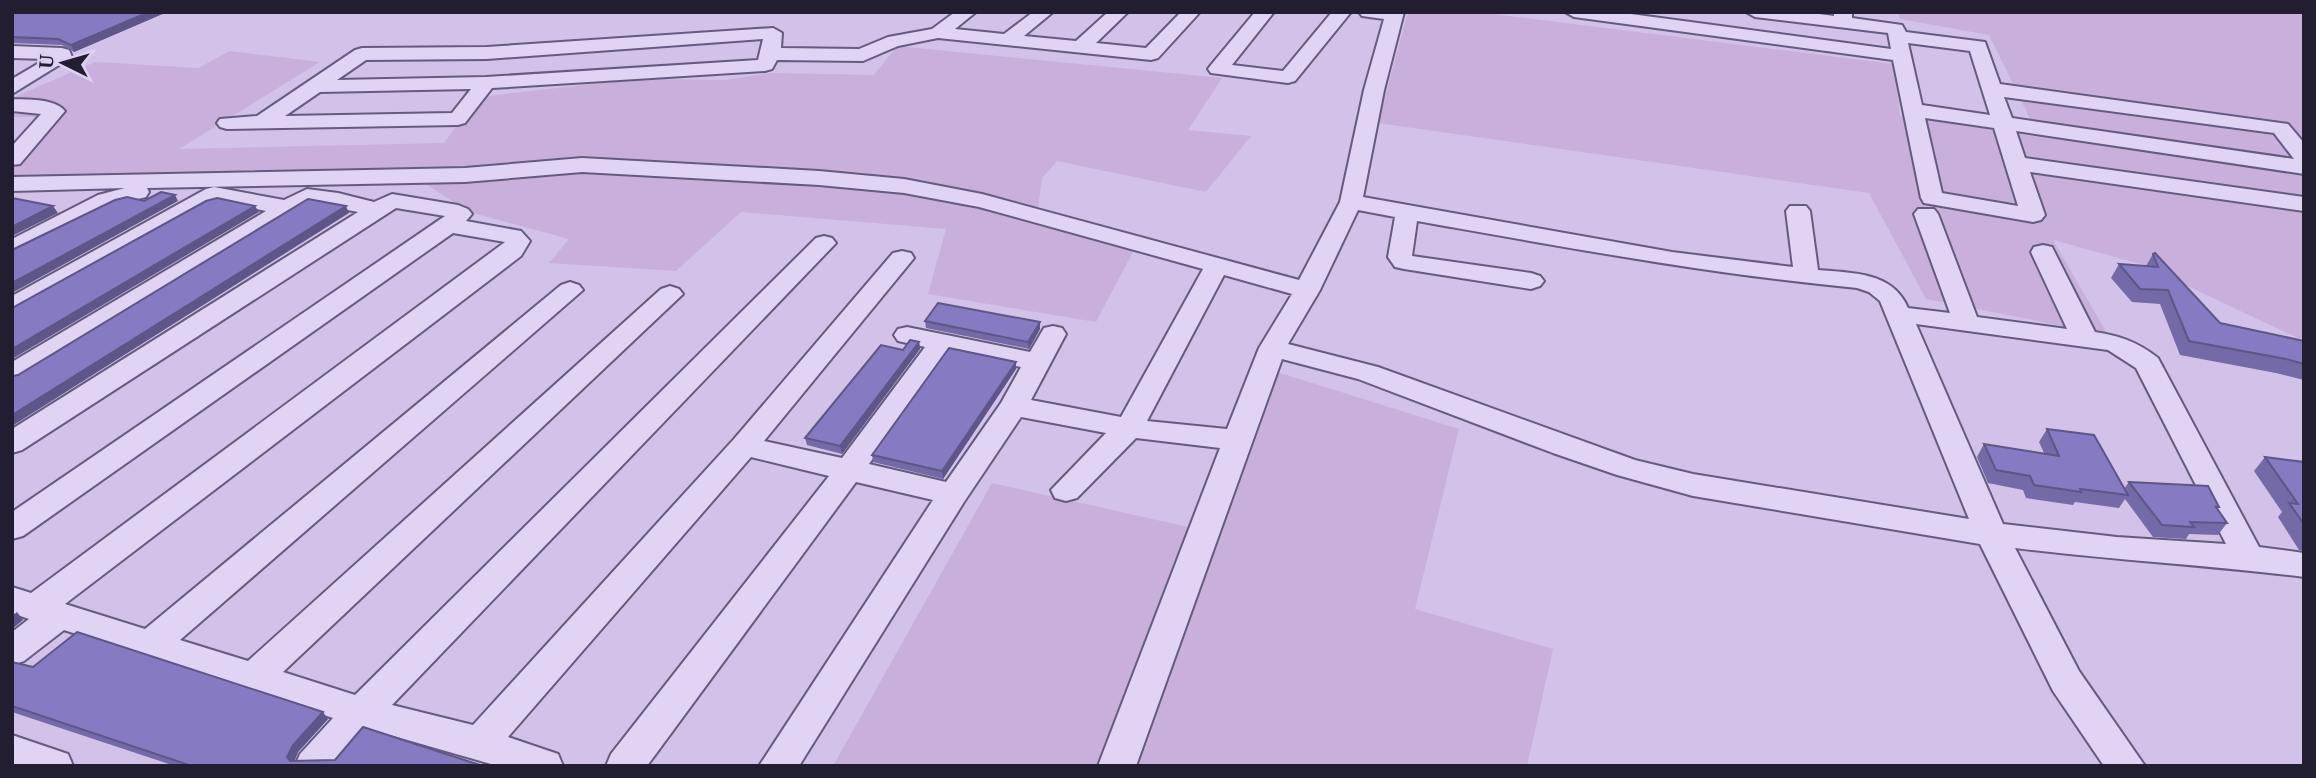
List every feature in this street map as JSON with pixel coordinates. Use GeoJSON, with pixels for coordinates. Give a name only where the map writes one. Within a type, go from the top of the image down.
{"type":"FeatureCollection","features":[{"type":"Feature","properties":{"kind":"street"},"geometry":{"type":"LineString","coordinates":[[938,33],[967,12]]}},
{"type":"Feature","properties":{"kind":"street"},"geometry":{"type":"LineString","coordinates":[[1009,39],[1044,12]]}},
{"type":"Feature","properties":{"kind":"street"},"geometry":{"type":"LineString","coordinates":[[1083,45],[1119,12]]}},
{"type":"Feature","properties":{"kind":"street"},"geometry":{"type":"LineString","coordinates":[[771,54],[863,55],[878,46],[895,41],[938,33],[1083,45],[1151,54],[1191,12]]}},
{"type":"Feature","properties":{"kind":"street"},"geometry":{"type":"LineString","coordinates":[[1265,12],[1218,69],[1288,77],[1342,12]]}},
{"type":"Feature","properties":{"kind":"street"},"geometry":{"type":"LineString","coordinates":[[1574,12],[1665,18],[1902,56]]}},
{"type":"Feature","properties":{"kind":"street"},"geometry":{"type":"LineString","coordinates":[[1755,12],[1843,17],[1896,29],[1897,36],[1932,198],[2032,215],[1978,46],[1897,36]]}},
{"type":"Feature","properties":{"kind":"street"},"geometry":{"type":"LineString","coordinates":[[1117,766],[1272,348],[1307,290],[1351,202],[1374,90],[1385,13]]}},
{"type":"Feature","properties":{"kind":"street"},"geometry":{"type":"LineString","coordinates":[[261,123],[315,86],[362,54],[487,53],[773,33],[771,54],[765,65],[486,83],[315,86]]}},
{"type":"Feature","properties":{"kind":"street"},"geometry":{"type":"LineString","coordinates":[[12,52],[62,54],[63,57],[12,88]]}},
{"type":"Feature","properties":{"kind":"street"},"geometry":{"type":"LineString","coordinates":[[227,123],[458,119],[486,83]]}},
{"type":"Feature","properties":{"kind":"street"},"geometry":{"type":"LineString","coordinates":[[1992,89],[2281,128],[2304,158]]}},
{"type":"Feature","properties":{"kind":"street"},"geometry":{"type":"LineString","coordinates":[[12,105],[55,111],[12,159]]}},
{"type":"Feature","properties":{"kind":"street"},"geometry":{"type":"LineString","coordinates":[[1913,110],[2304,167]]}},
{"type":"Feature","properties":{"kind":"street"},"geometry":{"type":"LineString","coordinates":[[12,132],[40,130]]}},
{"type":"Feature","properties":{"kind":"street"},"geometry":{"type":"LineString","coordinates":[[2016,163],[2304,204]]}},
{"type":"Feature","properties":{"kind":"street"},"geometry":{"type":"LineString","coordinates":[[12,184],[465,175],[582,165],[709,170],[904,186],[1085,228],[1216,267],[1307,290]]}},
{"type":"Feature","properties":{"kind":"street"},"geometry":{"type":"LineString","coordinates":[[18,242],[122,194],[214,194],[288,208]]}},
{"type":"Feature","properties":{"kind":"street"},"geometry":{"type":"LineString","coordinates":[[12,307],[214,194]]}},
{"type":"Feature","properties":{"kind":"street"},"geometry":{"type":"LineString","coordinates":[[12,374],[307,196],[338,200],[376,210]]}},
{"type":"Feature","properties":{"kind":"street"},"geometry":{"type":"LineString","coordinates":[[12,443],[392,201],[400,200],[460,214],[449,225],[12,528]]}},
{"type":"Feature","properties":{"kind":"street"},"geometry":{"type":"LineString","coordinates":[[1351,202],[1672,259],[1860,281],[1878,287],[1891,297],[1991,534],[2066,681],[2126,766]]}},
{"type":"Feature","properties":{"kind":"street"},"geometry":{"type":"LineString","coordinates":[[1798,211],[1807,276]]}},
{"type":"Feature","properties":{"kind":"street"},"geometry":{"type":"LineString","coordinates":[[1407,212],[1400,257],[1404,262],[1531,281]]}},
{"type":"Feature","properties":{"kind":"street"},"geometry":{"type":"LineString","coordinates":[[1926,214],[1966,321]]}},
{"type":"Feature","properties":{"kind":"street"},"geometry":{"type":"LineString","coordinates":[[12,651],[36,608],[512,251],[518,242],[513,236],[449,225]]}},
{"type":"Feature","properties":{"kind":"street"},"geometry":{"type":"LineString","coordinates":[[314,766],[361,712],[824,243]]}},
{"type":"Feature","properties":{"kind":"street"},"geometry":{"type":"LineString","coordinates":[[2043,252],[2085,339]]}},
{"type":"Feature","properties":{"kind":"street"},"geometry":{"type":"LineString","coordinates":[[480,743],[744,446],[902,258]]}},
{"type":"Feature","properties":{"kind":"street"},"geometry":{"type":"LineString","coordinates":[[1066,490],[1129,428],[1216,267]]}},
{"type":"Feature","properties":{"kind":"street"},"geometry":{"type":"LineString","coordinates":[[151,644],[570,290]]}},
{"type":"Feature","properties":{"kind":"street"},"geometry":{"type":"LineString","coordinates":[[255,676],[670,294]]}},
{"type":"Feature","properties":{"kind":"street"},"geometry":{"type":"LineString","coordinates":[[1897,314],[1966,321],[2115,343],[2135,353],[2148,364],[2249,558]]}},
{"type":"Feature","properties":{"kind":"street"},"geometry":{"type":"LineString","coordinates":[[778,766],[953,494],[1014,406],[1053,334]]}},
{"type":"Feature","properties":{"kind":"street"},"geometry":{"type":"LineString","coordinates":[[907,335],[1038,362]]}},
{"type":"Feature","properties":{"kind":"street"},"geometry":{"type":"LineString","coordinates":[[625,766],[850,469],[942,342]]}},
{"type":"Feature","properties":{"kind":"street"},"geometry":{"type":"LineString","coordinates":[[1272,348],[1368,373],[1563,446],[1667,478],[1734,492],[1991,534],[2117,549],[2249,558],[2304,565]]}},
{"type":"Feature","properties":{"kind":"street"},"geometry":{"type":"LineString","coordinates":[[1014,406],[1129,428],[1238,440]]}},
{"type":"Feature","properties":{"kind":"street"},"geometry":{"type":"LineString","coordinates":[[744,446],[953,494]]}},
{"type":"Feature","properties":{"kind":"street"},"geometry":{"type":"LineString","coordinates":[[36,608],[361,712],[480,743],[544,766]]}},
{"type":"Feature","properties":{"kind":"street"},"geometry":{"type":"LineString","coordinates":[[12,751],[54,766]]}},
{"type":"Feature","properties":{"kind":"shaded area"},"geometry":{"type":"Polygon","coordinates":[[[1408,12],[1477,12],[1894,64],[1900,116],[2039,137],[1989,35],[1900,19],[1898,12],[2304,12],[2304,341],[2141,264],[2053,240],[2108,335],[1926,299],[1869,193],[1378,123],[1408,12]]]}},
{"type":"Feature","properties":{"kind":"shaded area"},"geometry":{"type":"Polygon","coordinates":[[[897,46],[1222,78],[1188,130],[1251,136],[1206,192],[1057,161],[1042,178],[1037,215],[1136,246],[1096,322],[928,294],[946,229],[741,212],[676,271],[549,263],[569,239],[469,212],[426,184],[12,185],[12,150],[40,125],[34,117],[12,117],[12,98],[95,62],[198,68],[230,51],[320,62],[179,149],[444,143],[478,97],[637,79],[726,80],[771,73],[874,75],[897,46]]]}},
{"type":"Feature","properties":{"kind":"shaded area"},"geometry":{"type":"Polygon","coordinates":[[[1277,372],[1459,429],[1415,609],[1553,649],[1527,766],[833,766],[992,483],[1210,532],[1277,372]]]}},
{"type":"Feature","properties":{"kind":"building"},"geometry":{"type":"Polygon","coordinates":[[[12,12],[149,12],[71,45],[58,39],[12,37],[12,12]]]}},
{"type":"Feature","properties":{"kind":"building"},"geometry":{"type":"Polygon","coordinates":[[[161,192],[175,195],[12,283],[12,250],[115,200],[127,197],[144,201],[161,192]]]}},
{"type":"Feature","properties":{"kind":"building"},"geometry":{"type":"Polygon","coordinates":[[[12,198],[53,206],[12,227],[12,198]]]}},
{"type":"Feature","properties":{"kind":"building"},"geometry":{"type":"Polygon","coordinates":[[[217,198],[255,206],[12,349],[12,308],[206,201],[217,198]]]}},
{"type":"Feature","properties":{"kind":"building"},"geometry":{"type":"Polygon","coordinates":[[[308,199],[346,206],[12,415],[12,376],[18,375],[308,199]]]}},
{"type":"Feature","properties":{"kind":"building"},"geometry":{"type":"Polygon","coordinates":[[[2155,253],[2220,323],[2304,341],[2304,364],[2189,341],[2168,290],[2140,289],[2119,264],[2158,267],[2153,254],[2155,253]]]}},
{"type":"Feature","properties":{"kind":"building"},"geometry":{"type":"Polygon","coordinates":[[[938,303],[1040,322],[1028,342],[925,321],[938,303]]]}},
{"type":"Feature","properties":{"kind":"building"},"geometry":{"type":"Polygon","coordinates":[[[910,340],[919,342],[840,446],[805,438],[881,345],[903,350],[910,340]]]}},
{"type":"Feature","properties":{"kind":"building"},"geometry":{"type":"Polygon","coordinates":[[[949,348],[1016,362],[942,471],[872,455],[949,348]]]}},
{"type":"Feature","properties":{"kind":"building"},"geometry":{"type":"Polygon","coordinates":[[[2047,429],[2094,435],[2128,495],[2034,485],[2030,476],[1996,470],[1984,444],[2059,456],[2047,429]]]}},
{"type":"Feature","properties":{"kind":"building"},"geometry":{"type":"Polygon","coordinates":[[[2265,457],[2304,462],[2304,524],[2289,503],[2298,504],[2265,457]]]}},
{"type":"Feature","properties":{"kind":"building"},"geometry":{"type":"Polygon","coordinates":[[[2129,482],[2208,486],[2219,507],[2216,507],[2227,523],[2190,522],[2194,527],[2162,525],[2129,482]]]}},
{"type":"Feature","properties":{"kind":"building"},"geometry":{"type":"Polygon","coordinates":[[[77,632],[323,712],[293,745],[287,757],[290,761],[335,760],[363,727],[483,766],[192,766],[12,706],[12,662],[33,667],[77,632]]]}}]}
